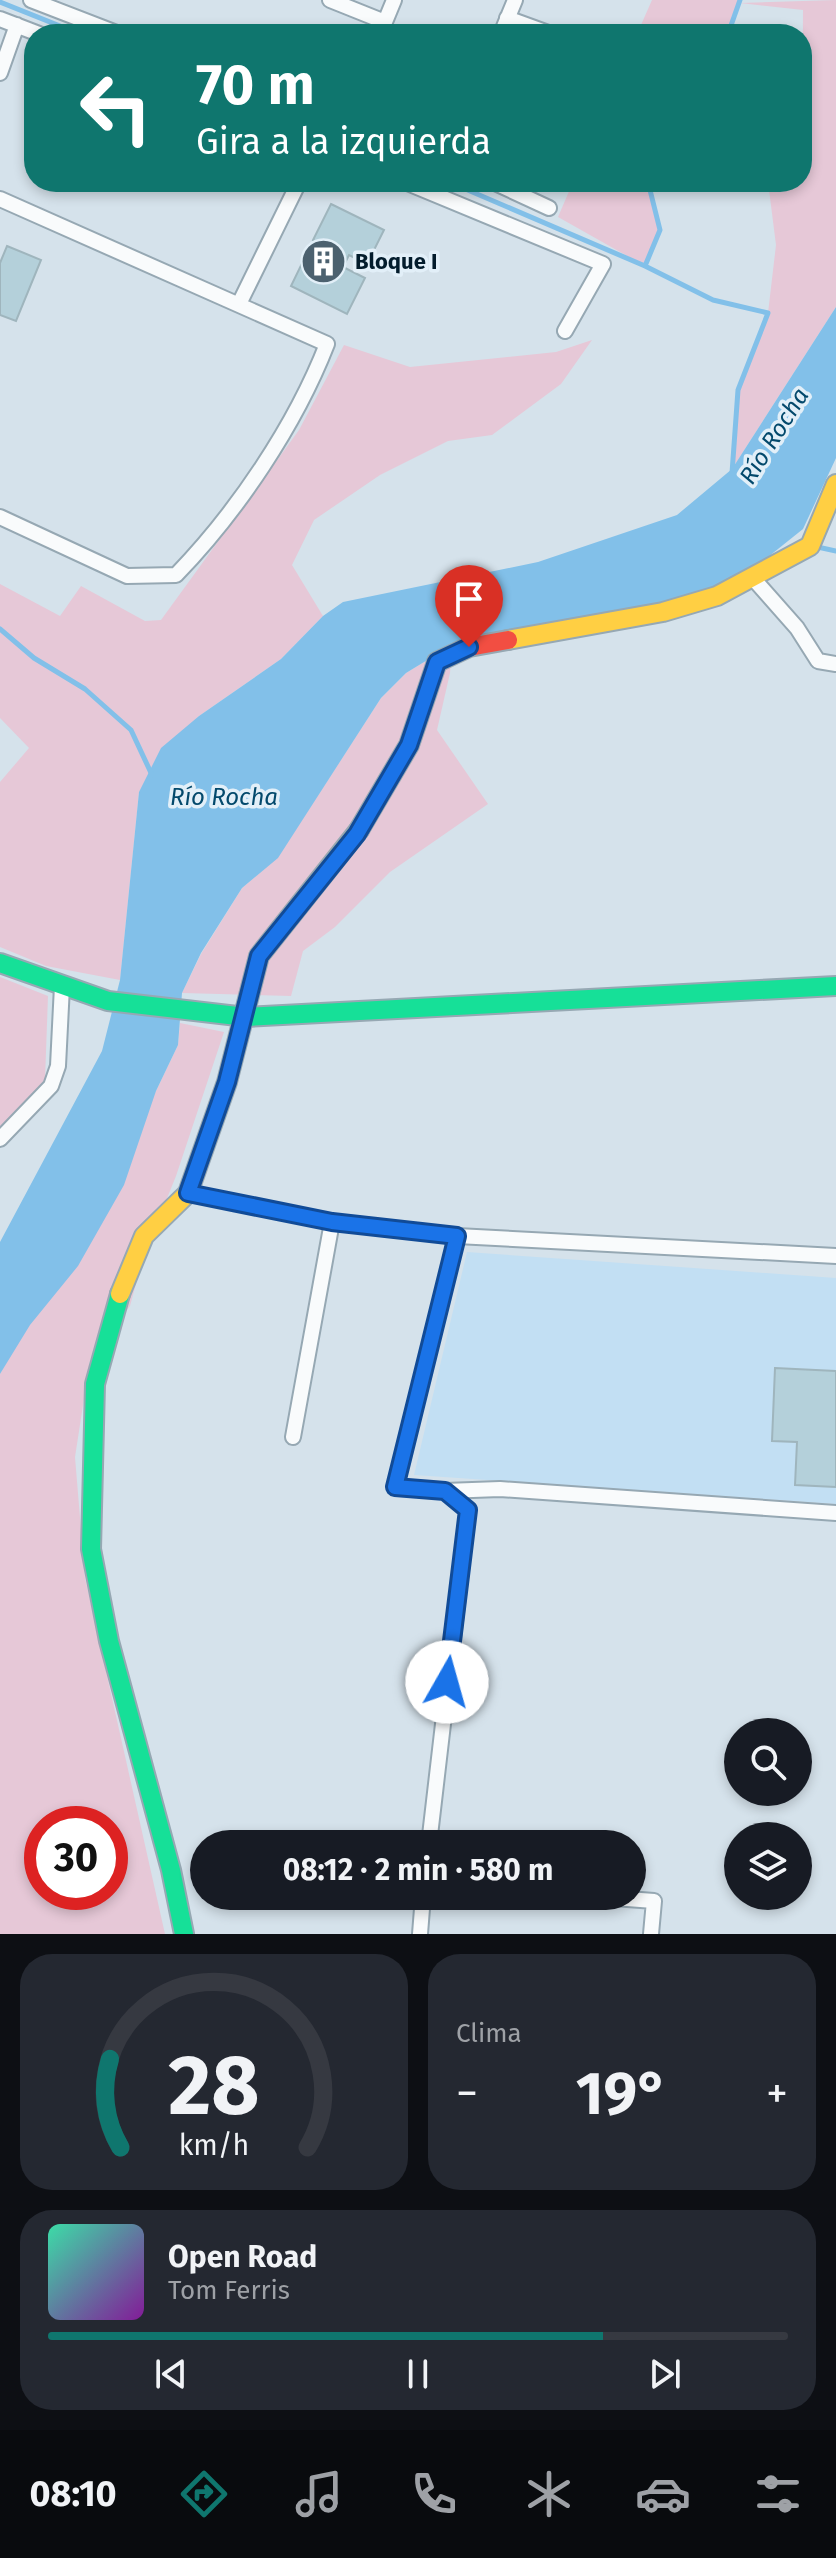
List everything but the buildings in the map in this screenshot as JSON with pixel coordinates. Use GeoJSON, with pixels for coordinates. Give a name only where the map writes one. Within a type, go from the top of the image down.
{"type":"FeatureCollection","features":[{"type":"Feature","properties":{"kind":"street"},"geometry":{"type":"LineString","coordinates":[[31,0],[93,24]]}},
{"type":"Feature","properties":{"kind":"street"},"geometry":{"type":"LineString","coordinates":[[330,0],[375,24]]}},
{"type":"Feature","properties":{"kind":"street"},"geometry":{"type":"LineString","coordinates":[[384,24],[394,0]]}},
{"type":"Feature","properties":{"kind":"street"},"geometry":{"type":"LineString","coordinates":[[505,24],[515,0]]}},
{"type":"Feature","properties":{"kind":"street"},"geometry":{"type":"LineString","coordinates":[[507,18],[524,24]]}},
{"type":"Feature","properties":{"kind":"street"},"geometry":{"type":"LineString","coordinates":[[0,19],[24,28]]}},
{"type":"Feature","properties":{"kind":"street"},"geometry":{"type":"LineString","coordinates":[[0,73],[17,25]]}},
{"type":"Feature","properties":{"kind":"street"},"geometry":{"type":"LineString","coordinates":[[239,304],[294,192]]}},
{"type":"Feature","properties":{"kind":"street"},"geometry":{"type":"LineString","coordinates":[[429,192],[603,264],[565,331]]}},
{"type":"Feature","properties":{"kind":"street"},"geometry":{"type":"LineString","coordinates":[[515,192],[549,208]]}},
{"type":"Feature","properties":{"kind":"street"},"geometry":{"type":"LineString","coordinates":[[0,199],[327,344],[307,395],[211,539],[176,575],[127,576],[0,517]]}},
{"type":"Feature","properties":{"kind":"street"},"geometry":{"type":"LineString","coordinates":[[184,1934],[171,1870],[109,1641],[91,1549],[95,1384],[124,1279],[144,1236],[188,1193],[246,1017],[259,956],[357,834],[409,745],[437,662],[469,647],[663,612],[717,596],[810,546],[836,484]]}},
{"type":"Feature","properties":{"kind":"street"},"geometry":{"type":"LineString","coordinates":[[752,577],[797,628],[818,661],[836,664]]}},
{"type":"Feature","properties":{"kind":"street"},"geometry":{"type":"LineString","coordinates":[[0,963],[108,1001],[246,1017],[836,986]]}},
{"type":"Feature","properties":{"kind":"street"},"geometry":{"type":"LineString","coordinates":[[0,1139],[51,1086],[58,1066],[62,986]]}},
{"type":"Feature","properties":{"kind":"street"},"geometry":{"type":"LineString","coordinates":[[188,1193],[332,1222],[457,1236],[836,1256]]}},
{"type":"Feature","properties":{"kind":"street"},"geometry":{"type":"LineString","coordinates":[[293,1437],[332,1222]]}},
{"type":"Feature","properties":{"kind":"street"},"geometry":{"type":"LineString","coordinates":[[457,1236],[395,1487],[445,1491],[500,1489],[836,1513]]}},
{"type":"Feature","properties":{"kind":"street"},"geometry":{"type":"LineString","coordinates":[[431,1830],[468,1510],[445,1491]]}},
{"type":"Feature","properties":{"kind":"street"},"geometry":{"type":"LineString","coordinates":[[646,1900],[654,1901],[651,1934]]}},
{"type":"Feature","properties":{"kind":"street"},"geometry":{"type":"LineString","coordinates":[[420,1934],[422,1910]]}},
{"type":"Feature","properties":{"kind":"shaded area"},"geometry":{"type":"Polygon","coordinates":[[[652,0],[738,0],[740,3],[732,24],[641,24],[652,0]]]}},
{"type":"Feature","properties":{"kind":"shaded area"},"geometry":{"type":"Polygon","coordinates":[[[836,0],[836,307],[732,469],[738,390],[768,313],[776,245],[769,192],[812,192],[812,24],[803,24],[803,10],[740,3],[836,0]]]}},
{"type":"Feature","properties":{"kind":"shaded area"},"geometry":{"type":"Polygon","coordinates":[[[569,192],[650,192],[660,230],[645,266],[558,217],[569,192]]]}},
{"type":"Feature","properties":{"kind":"shaded area"},"geometry":{"type":"Polygon","coordinates":[[[592,340],[561,384],[492,435],[448,441],[380,475],[314,520],[292,565],[323,616],[281,659],[199,716],[139,792],[120,980],[46,966],[0,947],[0,782],[29,748],[0,718],[0,584],[60,616],[81,586],[145,621],[161,620],[299,430],[344,345],[410,367],[556,352],[592,340]]]}},
{"type":"Feature","properties":{"kind":"shaded area"},"geometry":{"type":"Polygon","coordinates":[[[452,645],[450,673],[437,730],[488,804],[390,872],[335,927],[303,951],[291,996],[182,993],[201,954],[242,888],[278,857],[381,698],[406,673],[452,645]]]}},
{"type":"Feature","properties":{"kind":"shaded area"},"geometry":{"type":"Polygon","coordinates":[[[0,977],[48,996],[45,1080],[0,1127],[0,977]]]}},
{"type":"Feature","properties":{"kind":"shaded area"},"geometry":{"type":"Polygon","coordinates":[[[180,1023],[224,1032],[176,1176],[143,1258],[130,1306],[90,1360],[75,1457],[85,1578],[165,1934],[0,1934],[0,1374],[156,1091],[178,1045],[180,1023]]]}},
{"type":"Feature","properties":{"kind":"shaded area"},"geometry":{"type":"Polygon","coordinates":[[[467,1252],[836,1278],[836,1504],[414,1475],[467,1252]]]}},
{"type":"Feature","properties":{"kind":"water","name":"Río Rocha"},"geometry":{"type":"Polygon","coordinates":[[[836,307],[836,458],[803,529],[763,561],[700,596],[452,645],[406,673],[381,698],[278,858],[242,888],[201,953],[182,993],[178,1045],[156,1091],[124,1185],[78,1266],[30,1325],[0,1374],[0,1242],[102,1051],[120,980],[139,792],[161,748],[199,716],[281,659],[323,616],[343,602],[538,562],[677,515],[732,469],[836,307]]]}},
{"type":"Feature","properties":{"kind":"waterway"},"geometry":{"type":"LineString","coordinates":[[732,24],[740,0]]}},
{"type":"Feature","properties":{"kind":"waterway"},"geometry":{"type":"LineString","coordinates":[[0,2],[55,24]]}},
{"type":"Feature","properties":{"kind":"waterway"},"geometry":{"type":"LineString","coordinates":[[472,192],[645,266],[713,300],[768,313],[738,390],[732,473]]}},
{"type":"Feature","properties":{"kind":"waterway"},"geometry":{"type":"LineString","coordinates":[[645,266],[660,230],[650,192]]}},
{"type":"Feature","properties":{"kind":"waterway"},"geometry":{"type":"LineString","coordinates":[[813,546],[836,551]]}},
{"type":"Feature","properties":{"kind":"waterway"},"geometry":{"type":"LineString","coordinates":[[0,629],[34,658],[85,689],[131,730],[152,775]]}},
{"type":"Feature","properties":{"kind":"traffic: fast"},"geometry":{"type":"LineString","coordinates":[[0,963],[108,1001],[246,1017],[836,986]]}},
{"type":"Feature","properties":{"kind":"traffic: fast"},"geometry":{"type":"LineString","coordinates":[[120,1294],[95,1384],[91,1549],[109,1641],[171,1870],[184,1934]]}},
{"type":"Feature","properties":{"kind":"traffic: slow"},"geometry":{"type":"LineString","coordinates":[[508,640],[663,612],[717,596],[810,546],[836,484]]}},
{"type":"Feature","properties":{"kind":"traffic: slow"},"geometry":{"type":"LineString","coordinates":[[120,1294],[144,1236],[188,1193],[227,1082],[259,956],[359,830]]}},
{"type":"Feature","properties":{"kind":"traffic: jam"},"geometry":{"type":"LineString","coordinates":[[359,830],[409,745],[437,662],[469,647],[508,640]]}},
{"type":"Feature","properties":{"kind":"place","name":"Bloque I"},"geometry":{"type":"Point","coordinates":[324,261]}},
{"type":"Feature","properties":{"kind":"route"},"geometry":{"type":"LineString","coordinates":[[447,1682],[468,1510],[445,1491],[395,1487],[457,1236],[332,1222],[188,1193],[227,1082],[246,1017],[259,956],[357,834],[409,745],[437,662],[469,647]]}}]}
